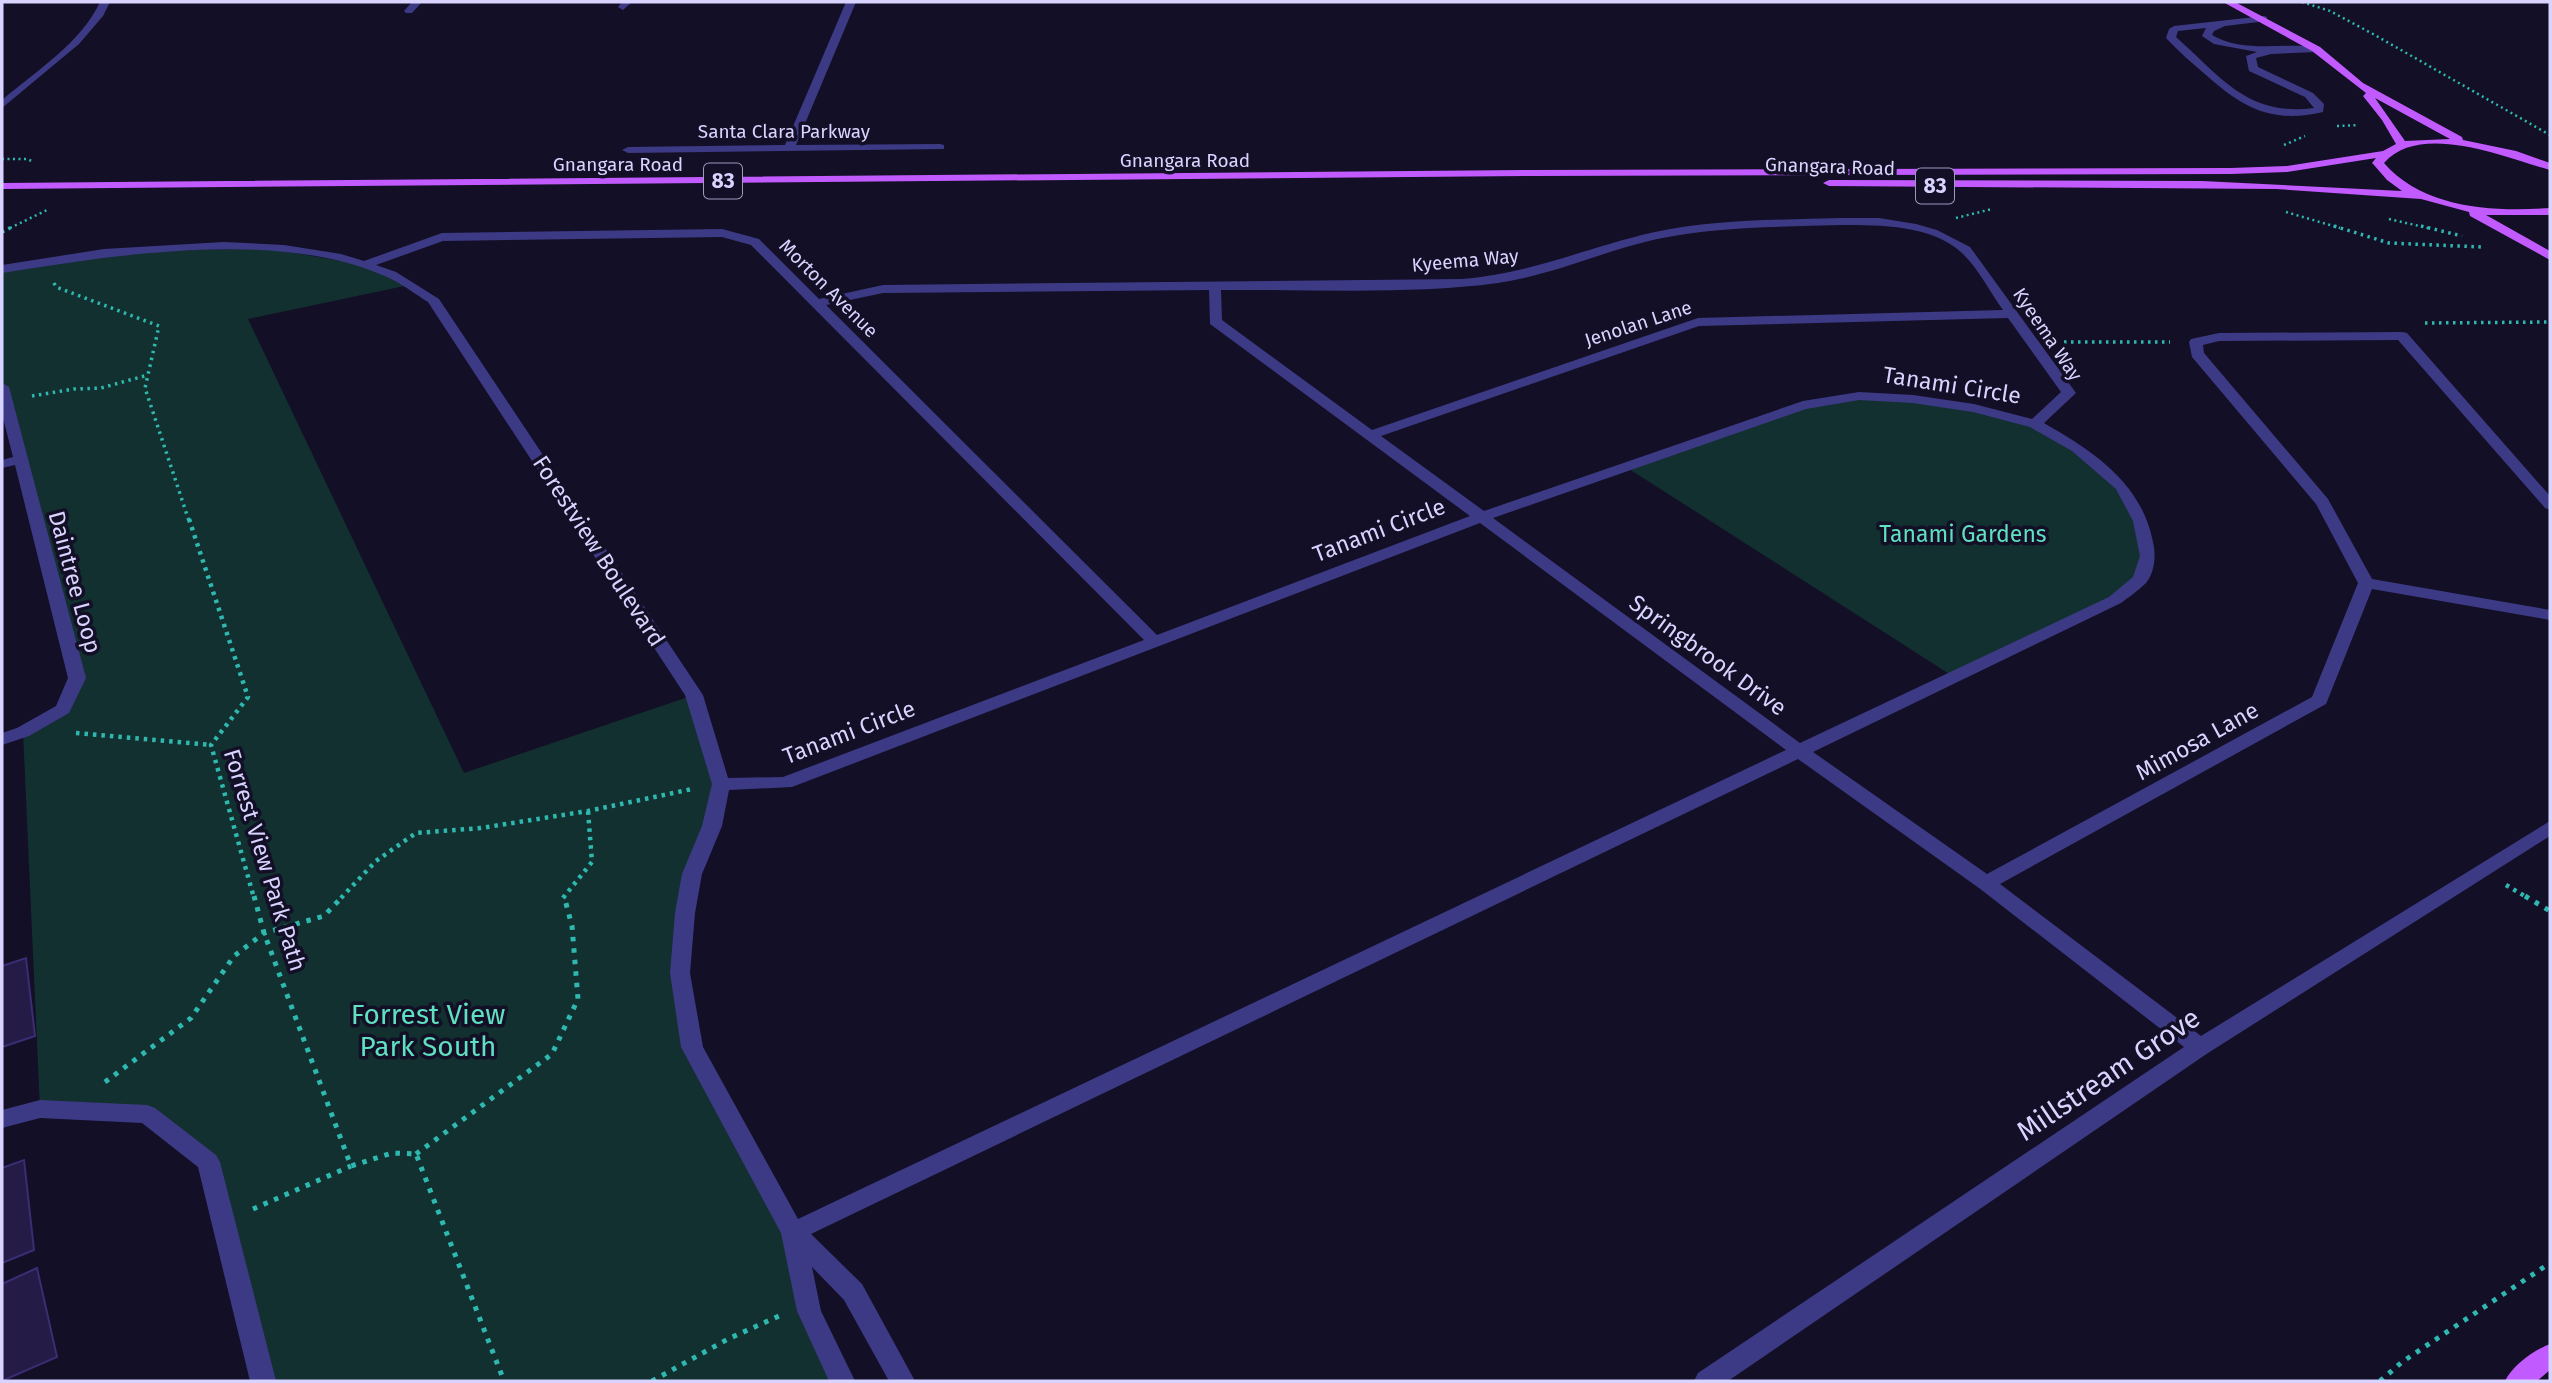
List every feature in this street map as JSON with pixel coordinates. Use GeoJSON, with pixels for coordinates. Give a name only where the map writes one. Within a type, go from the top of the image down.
{"type":"FeatureCollection","features":[{"type":"Feature","properties":{"kind":"main road"},"geometry":{"type":"LineString","coordinates":[[2228,2],[2316,49],[2359,85],[2387,119],[2402,145]]}},
{"type":"Feature","properties":{"kind":"main road"},"geometry":{"type":"LineString","coordinates":[[2359,85],[2467,144]]}},
{"type":"Feature","properties":{"kind":"main road","name":"83"},"geometry":{"type":"LineString","coordinates":[[2550,159],[2443,142],[2402,145],[2382,154],[2378,163],[2385,174],[2400,185],[2424,196],[2464,207],[2516,214],[2550,211]]}},
{"type":"Feature","properties":{"kind":"main road","name":"Gnangara Road"},"geometry":{"type":"LineString","coordinates":[[2,186],[2231,171],[2287,169],[2382,154]]}},
{"type":"Feature","properties":{"kind":"main road","name":"83"},"geometry":{"type":"LineString","coordinates":[[2521,155],[2550,167]]}},
{"type":"Feature","properties":{"kind":"main road","name":"Gnangara Road"},"geometry":{"type":"LineString","coordinates":[[1445,175],[1955,186],[2296,185],[2424,196]]}},
{"type":"Feature","properties":{"kind":"main road"},"geometry":{"type":"LineString","coordinates":[[2464,207],[2550,256]]}},
{"type":"Feature","properties":{"kind":"main road"},"geometry":{"type":"LineString","coordinates":[[2518,1381],[2550,1355]]}},
{"type":"Feature","properties":{"kind":"street"},"geometry":{"type":"LineString","coordinates":[[2,105],[84,33],[104,9],[105,2]]}},
{"type":"Feature","properties":{"kind":"street"},"geometry":{"type":"LineString","coordinates":[[408,10],[417,2]]}},
{"type":"Feature","properties":{"kind":"street"},"geometry":{"type":"LineString","coordinates":[[789,148],[851,2]]}},
{"type":"Feature","properties":{"kind":"street"},"geometry":{"type":"LineString","coordinates":[[2264,19],[2174,29],[2171,38],[2249,104],[2265,110],[2296,114],[2319,110],[2319,104],[2309,95],[2253,69],[2251,56],[2271,51],[2316,49]]}},
{"type":"Feature","properties":{"kind":"street"},"geometry":{"type":"LineString","coordinates":[[2227,22],[2210,29],[2207,36],[2217,42],[2271,51]]}},
{"type":"Feature","properties":{"kind":"street","name":"Santa Clara Parkway"},"geometry":{"type":"LineString","coordinates":[[628,150],[940,147]]}},
{"type":"Feature","properties":{"kind":"street","name":"Kyeema Way"},"geometry":{"type":"LineString","coordinates":[[818,303],[883,289],[1214,287],[1486,281],[1533,272],[1653,236],[1712,225],[1863,221],[1899,223],[1948,237],[1966,250],[2069,393],[2035,424]]}},
{"type":"Feature","properties":{"kind":"street","name":"Morton Avenue"},"geometry":{"type":"LineString","coordinates":[[365,265],[442,237],[722,233],[755,242],[1155,642]]}},
{"type":"Feature","properties":{"kind":"street","name":"Forestview Boulevard"},"geometry":{"type":"LineString","coordinates":[[2,269],[118,250],[236,247],[316,255],[365,265],[414,284],[433,299],[694,695],[721,784],[712,826],[692,874],[685,914],[680,973],[692,1047],[793,1232],[853,1293],[902,1381]]}},
{"type":"Feature","properties":{"kind":"street","name":"Springbrook Drive"},"geometry":{"type":"LineString","coordinates":[[1214,287],[1215,321],[1799,751],[1986,883],[2200,1047]]}},
{"type":"Feature","properties":{"kind":"street","name":"Jenolan Lane"},"geometry":{"type":"LineString","coordinates":[[1371,435],[1698,322],[2013,314]]}},
{"type":"Feature","properties":{"kind":"street"},"geometry":{"type":"LineString","coordinates":[[2550,505],[2402,336],[2218,337],[2196,342],[2197,354],[2323,502],[2365,583],[2550,615]]}},
{"type":"Feature","properties":{"kind":"street","name":"Daintree Loop"},"geometry":{"type":"LineString","coordinates":[[2,739],[23,732],[63,709],[76,678],[3,394]]}},
{"type":"Feature","properties":{"kind":"street","name":"Tanami Circle"},"geometry":{"type":"LineString","coordinates":[[721,784],[785,783],[1482,517],[1803,405],[1859,396],[1913,399],[1975,408],[2035,424],[2077,448],[2122,487],[2141,522],[2148,556],[2140,579],[2115,600],[793,1232]]}},
{"type":"Feature","properties":{"kind":"street"},"geometry":{"type":"LineString","coordinates":[[2,464],[19,460]]}},
{"type":"Feature","properties":{"kind":"street","name":"Mimosa Lane"},"geometry":{"type":"LineString","coordinates":[[1986,883],[2320,700],[2365,583]]}},
{"type":"Feature","properties":{"kind":"street","name":"Millstream Grove"},"geometry":{"type":"LineString","coordinates":[[1707,1381],[2200,1047],[2550,827]]}},
{"type":"Feature","properties":{"kind":"street"},"geometry":{"type":"LineString","coordinates":[[2,1119],[40,1110],[147,1114],[208,1162],[263,1381]]}},
{"type":"Feature","properties":{"kind":"street","name":"Forestview Boulevard"},"geometry":{"type":"LineString","coordinates":[[793,1232],[808,1303],[842,1381]]}},
{"type":"Feature","properties":{"kind":"path"},"geometry":{"type":"LineString","coordinates":[[2302,2],[2330,11],[2373,34],[2550,135]]}},
{"type":"Feature","properties":{"kind":"path"},"geometry":{"type":"LineString","coordinates":[[1966,250],[1981,237],[1976,229],[1952,220],[1993,208]]}},
{"type":"Feature","properties":{"kind":"path"},"geometry":{"type":"LineString","coordinates":[[2284,211],[2389,243],[2484,247]]}},
{"type":"Feature","properties":{"kind":"path"},"geometry":{"type":"LineString","coordinates":[[2383,217],[2473,239]]}},
{"type":"Feature","properties":{"kind":"path","name":"Forrest View Park Path"},"geometry":{"type":"LineString","coordinates":[[46,260],[56,287],[159,326],[145,388],[247,697],[211,745],[264,933],[351,1166]]}},
{"type":"Feature","properties":{"kind":"path"},"geometry":{"type":"LineString","coordinates":[[2402,336],[2420,323],[2550,322]]}},
{"type":"Feature","properties":{"kind":"path"},"geometry":{"type":"LineString","coordinates":[[2033,342],[2196,342]]}},
{"type":"Feature","properties":{"kind":"path"},"geometry":{"type":"LineString","coordinates":[[3,394],[101,388],[148,375]]}},
{"type":"Feature","properties":{"kind":"path"},"geometry":{"type":"LineString","coordinates":[[23,732],[98,733],[211,745]]}},
{"type":"Feature","properties":{"kind":"path"},"geometry":{"type":"LineString","coordinates":[[71,1111],[127,1064],[191,1018],[234,956],[264,933],[324,916],[376,861],[416,833],[481,828],[588,811],[721,784]]}},
{"type":"Feature","properties":{"kind":"path"},"geometry":{"type":"LineString","coordinates":[[223,1223],[351,1166],[392,1153],[416,1154],[552,1054],[578,999],[572,926],[563,897],[592,862],[588,811]]}},
{"type":"Feature","properties":{"kind":"path"},"geometry":{"type":"LineString","coordinates":[[2482,870],[2550,911]]}},
{"type":"Feature","properties":{"kind":"path"},"geometry":{"type":"LineString","coordinates":[[416,1154],[504,1381]]}},
{"type":"Feature","properties":{"kind":"path"},"geometry":{"type":"LineString","coordinates":[[2380,1381],[2402,1362],[2550,1263]]}},
{"type":"Feature","properties":{"kind":"path"},"geometry":{"type":"LineString","coordinates":[[652,1381],[728,1339],[808,1303]]}},
{"type":"Feature","properties":{"kind":"green space","name":"Forrest View Park South"},"geometry":{"type":"Polygon","coordinates":[[[272,249],[365,265],[414,284],[248,319],[464,773],[694,695],[721,784],[685,913],[692,1047],[793,1232],[809,1311],[844,1381],[263,1381],[208,1162],[147,1114],[40,1109],[23,732],[63,709],[77,678],[2,387],[2,269],[119,250],[272,249]]]}},
{"type":"Feature","properties":{"kind":"green space","name":"Tanami Gardens"},"geometry":{"type":"Polygon","coordinates":[[[1859,396],[1913,399],[2035,424],[2122,487],[2141,521],[2140,579],[2115,600],[1954,677],[1626,467],[1803,405],[1859,396]]]}},
{"type":"Feature","properties":{"kind":"building"},"geometry":{"type":"Polygon","coordinates":[[[26,958],[35,1036],[2,1047],[2,966],[26,958]]]}},
{"type":"Feature","properties":{"kind":"building"},"geometry":{"type":"Polygon","coordinates":[[[24,1160],[34,1250],[2,1263],[2,1168],[24,1160]]]}},
{"type":"Feature","properties":{"kind":"building"},"geometry":{"type":"Polygon","coordinates":[[[37,1268],[57,1357],[2,1381],[2,1284],[37,1268]]]}}]}
